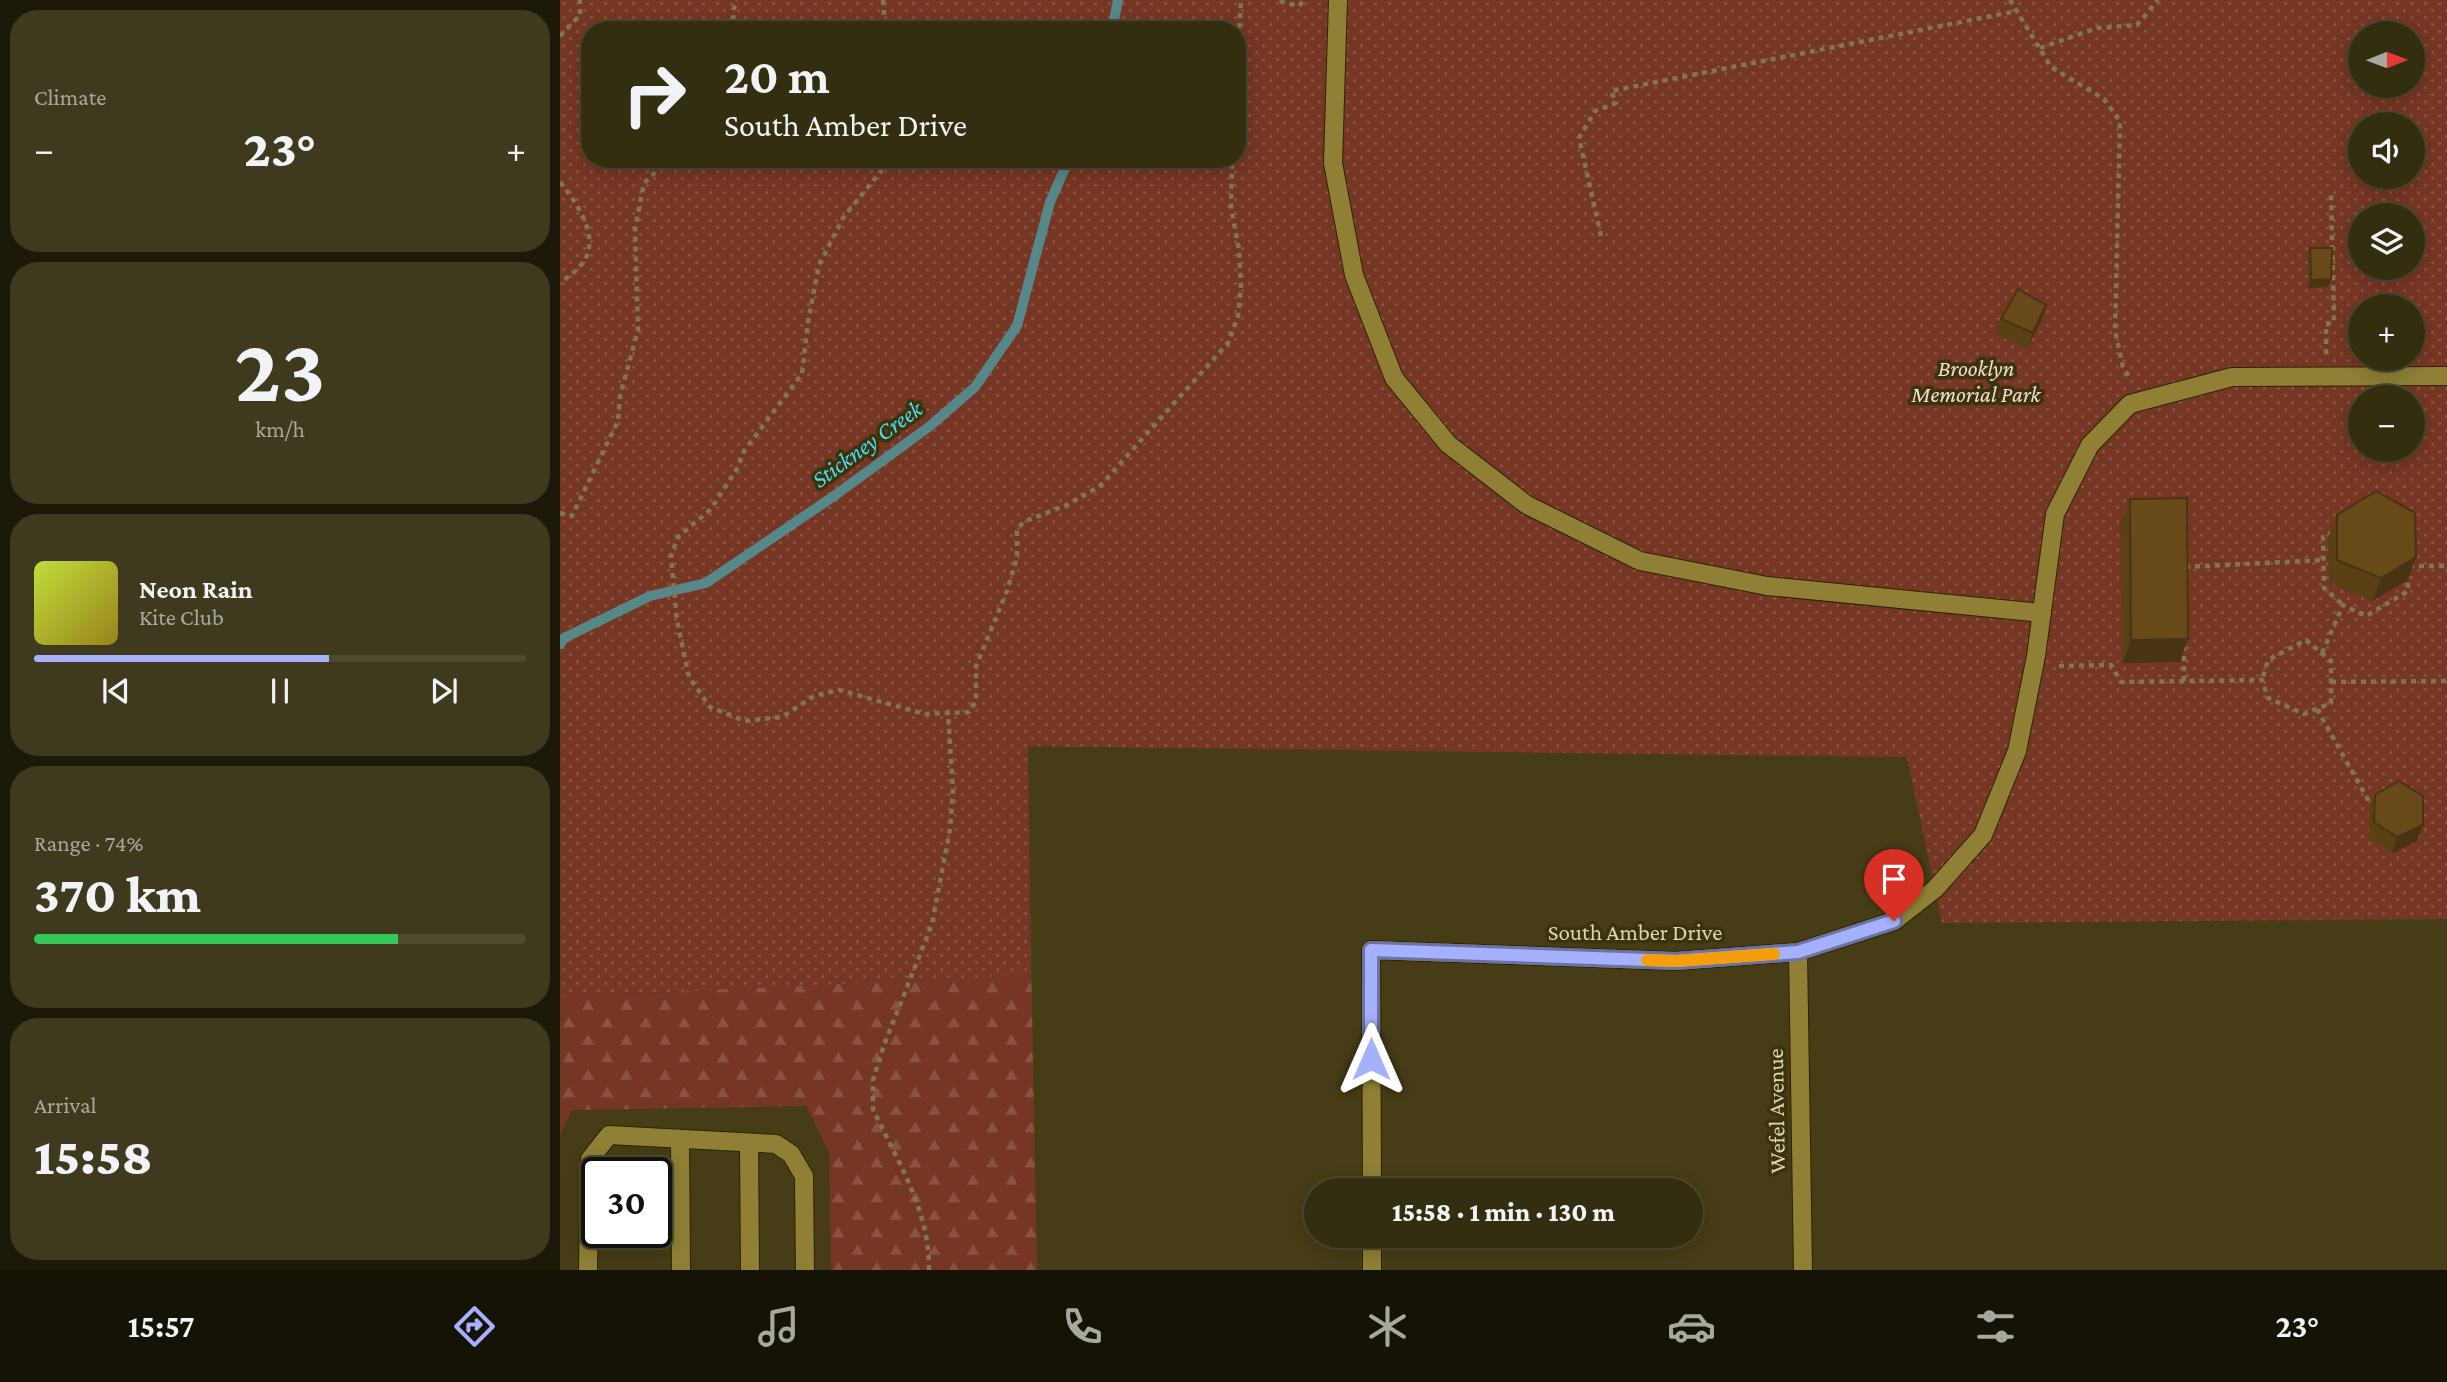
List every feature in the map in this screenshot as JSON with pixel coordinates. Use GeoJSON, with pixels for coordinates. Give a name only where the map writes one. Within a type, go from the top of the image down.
{"type":"FeatureCollection","features":[{"type":"Feature","properties":{"kind":"street"},"geometry":{"type":"LineString","coordinates":[[1338,0],[1333,163],[1354,275],[1394,378],[1448,444],[1527,505],[1640,561],[1767,586],[2042,613]]}},
{"type":"Feature","properties":{"kind":"street"},"geometry":{"type":"LineString","coordinates":[[2034,666],[2055,514],[2090,445],[2130,404],[2232,377],[2447,376]]}},
{"type":"Feature","properties":{"kind":"street","name":"South Amber Drive"},"geometry":{"type":"LineString","coordinates":[[1372,1178],[1371,950],[1676,961],[1798,952],[1894,921],[1935,888],[1983,835],[2017,751],[2034,666]]}},
{"type":"Feature","properties":{"kind":"street","name":"Wefel Avenue"},"geometry":{"type":"LineString","coordinates":[[1798,952],[1804,1270]]}},
{"type":"Feature","properties":{"kind":"street"},"geometry":{"type":"LineString","coordinates":[[588,1270],[590,1159],[609,1135],[776,1144],[791,1154],[804,1176],[805,1270]]}},
{"type":"Feature","properties":{"kind":"street"},"geometry":{"type":"LineString","coordinates":[[680,1139],[681,1270]]}},
{"type":"Feature","properties":{"kind":"street"},"geometry":{"type":"LineString","coordinates":[[749,1143],[750,1270]]}},
{"type":"Feature","properties":{"kind":"street"},"geometry":{"type":"LineString","coordinates":[[1372,1248],[1372,1270]]}},
{"type":"Feature","properties":{"kind":"path"},"geometry":{"type":"LineString","coordinates":[[560,36],[580,15],[580,0]]}},
{"type":"Feature","properties":{"kind":"path"},"geometry":{"type":"LineString","coordinates":[[734,21],[736,0]]}},
{"type":"Feature","properties":{"kind":"path"},"geometry":{"type":"LineString","coordinates":[[883,0],[884,21]]}},
{"type":"Feature","properties":{"kind":"path"},"geometry":{"type":"LineString","coordinates":[[1240,21],[1241,0]]}},
{"type":"Feature","properties":{"kind":"path"},"geometry":{"type":"LineString","coordinates":[[1281,0],[1299,6],[1304,0]]}},
{"type":"Feature","properties":{"kind":"path"},"geometry":{"type":"LineString","coordinates":[[2010,0],[2051,67],[2104,99],[2120,121],[2115,331],[2123,367],[2141,401]]}},
{"type":"Feature","properties":{"kind":"path"},"geometry":{"type":"LineString","coordinates":[[2040,48],[2097,28],[2137,25],[2158,0]]}},
{"type":"Feature","properties":{"kind":"path"},"geometry":{"type":"LineString","coordinates":[[1601,236],[1579,138],[1595,111],[1616,103],[1611,91],[2017,11]]}},
{"type":"Feature","properties":{"kind":"path"},"geometry":{"type":"LineString","coordinates":[[560,513],[572,516],[618,421],[620,396],[638,330],[635,229],[645,183],[660,168]]}},
{"type":"Feature","properties":{"kind":"path"},"geometry":{"type":"LineString","coordinates":[[882,168],[843,218],[819,265],[802,374],[744,451],[738,467],[711,509],[678,537],[671,556],[677,621],[689,677],[710,707],[745,721],[782,717],[814,696],[839,690],[925,715],[969,712],[976,701],[976,666],[1007,591],[1017,556],[1017,531],[1023,522],[1067,505],[1100,486],[1228,343],[1238,316],[1241,286],[1239,250],[1231,207],[1232,168]]}},
{"type":"Feature","properties":{"kind":"path"},"geometry":{"type":"LineString","coordinates":[[560,181],[571,195],[586,224],[590,248],[582,265],[560,283]]}},
{"type":"Feature","properties":{"kind":"path"},"geometry":{"type":"LineString","coordinates":[[2326,376],[2326,324],[2334,322],[2331,193]]}},
{"type":"Feature","properties":{"kind":"path"},"geometry":{"type":"LineString","coordinates":[[2335,531],[2323,537],[2324,588],[2343,605],[2367,616],[2408,591],[2409,554]]}},
{"type":"Feature","properties":{"kind":"path"},"geometry":{"type":"LineString","coordinates":[[2185,578],[2185,566],[2323,560]]}},
{"type":"Feature","properties":{"kind":"path"},"geometry":{"type":"LineString","coordinates":[[2408,566],[2447,566]]}},
{"type":"Feature","properties":{"kind":"path"},"geometry":{"type":"LineString","coordinates":[[2322,653],[2343,605]]}},
{"type":"Feature","properties":{"kind":"path"},"geometry":{"type":"LineString","coordinates":[[2305,640],[2322,653],[2331,661],[2331,703],[2304,715],[2268,698],[2262,680],[2268,660],[2305,640]]}},
{"type":"Feature","properties":{"kind":"path"},"geometry":{"type":"LineString","coordinates":[[2184,643],[2184,681]]}},
{"type":"Feature","properties":{"kind":"path"},"geometry":{"type":"LineString","coordinates":[[2034,666],[2111,665],[2121,682],[2262,680]]}},
{"type":"Feature","properties":{"kind":"path"},"geometry":{"type":"LineString","coordinates":[[2331,682],[2447,681]]}},
{"type":"Feature","properties":{"kind":"path"},"geometry":{"type":"LineString","coordinates":[[2317,709],[2371,805]]}},
{"type":"Feature","properties":{"kind":"path"},"geometry":{"type":"LineString","coordinates":[[929,1270],[926,1237],[916,1197],[873,1109],[871,1096],[884,1045],[932,924],[950,829],[953,790],[948,713]]}},
{"type":"Feature","properties":{"kind":"green space","name":"Brooklyn Memorial Park"},"geometry":{"type":"Polygon","coordinates":[[[560,0],[2447,0],[2447,919],[1942,923],[1907,757],[1028,746],[1031,975],[560,997],[560,0]]]}},
{"type":"Feature","properties":{"kind":"green space"},"geometry":{"type":"Polygon","coordinates":[[[779,684],[1907,757],[1027,746],[1037,1270],[831,1270],[829,1152],[806,1106],[572,1110],[560,1135],[560,997],[714,990],[779,684]]]}},
{"type":"Feature","properties":{"kind":"building"},"geometry":{"type":"Polygon","coordinates":[[[2310,248],[2332,248],[2331,279],[2311,280],[2310,248]]]}},
{"type":"Feature","properties":{"kind":"building"},"geometry":{"type":"Polygon","coordinates":[[[2018,289],[2046,305],[2033,333],[2001,319],[2018,289]]]}},
{"type":"Feature","properties":{"kind":"building"},"geometry":{"type":"Polygon","coordinates":[[[2376,491],[2415,513],[2416,557],[2381,578],[2337,560],[2337,515],[2376,491]]]}},
{"type":"Feature","properties":{"kind":"building"},"geometry":{"type":"Polygon","coordinates":[[[2187,498],[2188,639],[2131,640],[2130,499],[2187,498]]]}},
{"type":"Feature","properties":{"kind":"building"},"geometry":{"type":"Polygon","coordinates":[[[2399,781],[2423,796],[2423,825],[2397,837],[2374,822],[2375,795],[2399,781]]]}},
{"type":"Feature","properties":{"kind":"waterway","name":"Stickney Creek"},"geometry":{"type":"LineString","coordinates":[[1114,21],[1118,0]]}},
{"type":"Feature","properties":{"kind":"waterway","name":"Stickney Creek"},"geometry":{"type":"LineString","coordinates":[[560,644],[564,638],[650,596],[706,583],[834,496],[930,426],[975,387],[1017,326],[1050,202],[1065,168]]}},
{"type":"Feature","properties":{"kind":"slow traffic"},"geometry":{"type":"LineString","coordinates":[[1647,960],[1676,961],[1774,954]]}},
{"type":"Feature","properties":{"kind":"route"},"geometry":{"type":"LineString","coordinates":[[1371,1059],[1371,950],[1676,961],[1798,952],[1894,921]]}}]}
